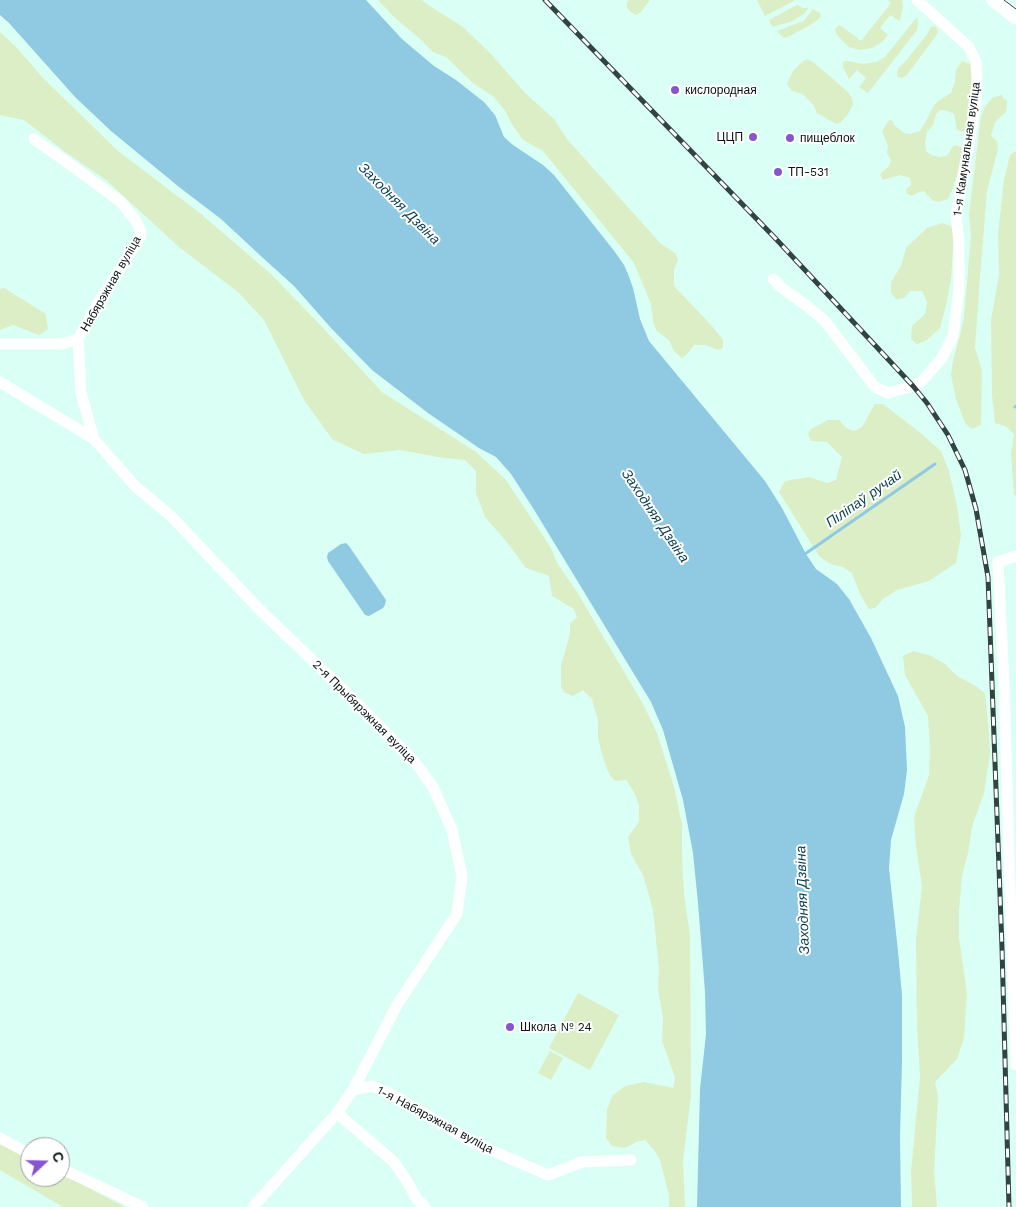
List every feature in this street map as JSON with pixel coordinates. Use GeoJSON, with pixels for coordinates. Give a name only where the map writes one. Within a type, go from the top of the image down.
{"type":"FeatureCollection","features":[{"type":"Feature","properties":{"kind":"main road"},"geometry":{"type":"LineString","coordinates":[[994,0],[1016,16]]}},
{"type":"Feature","properties":{"kind":"street","name":"1-я Камунальная вуліца"},"geometry":{"type":"LineString","coordinates":[[773,279],[825,321],[875,387],[888,393],[913,386],[921,382],[942,358],[953,336],[959,290],[960,243],[956,215],[976,103],[978,78],[976,62],[968,47],[917,0]]}},
{"type":"Feature","properties":{"kind":"street","name":"Набярэжная вуліца"},"geometry":{"type":"LineString","coordinates":[[0,344],[61,344],[78,340],[101,298],[140,238],[141,232],[136,220],[121,202],[34,139]]}},
{"type":"Feature","properties":{"kind":"street"},"geometry":{"type":"LineString","coordinates":[[78,340],[81,393],[94,439]]}},
{"type":"Feature","properties":{"kind":"street"},"geometry":{"type":"LineString","coordinates":[[0,382],[94,439]]}},
{"type":"Feature","properties":{"kind":"street","name":"2-я Прыбярэжная вуліца"},"geometry":{"type":"LineString","coordinates":[[94,439],[135,486],[171,516],[259,609],[352,698],[414,761],[433,787],[452,830],[462,876],[457,914],[397,1005],[353,1090],[337,1114],[253,1207]]}},
{"type":"Feature","properties":{"kind":"street"},"geometry":{"type":"LineString","coordinates":[[1016,556],[998,562],[1004,682],[1016,1065]]}},
{"type":"Feature","properties":{"kind":"street","name":"1-я Набярэжная вуліца"},"geometry":{"type":"LineString","coordinates":[[353,1090],[372,1086],[395,1096],[472,1142],[548,1175],[582,1162],[630,1160]]}},
{"type":"Feature","properties":{"kind":"street"},"geometry":{"type":"LineString","coordinates":[[337,1114],[394,1162],[417,1200],[425,1207]]}},
{"type":"Feature","properties":{"kind":"street"},"geometry":{"type":"LineString","coordinates":[[0,1138],[20,1149]]}},
{"type":"Feature","properties":{"kind":"street"},"geometry":{"type":"LineString","coordinates":[[70,1173],[143,1207]]}},
{"type":"Feature","properties":{"kind":"green space"},"geometry":{"type":"Polygon","coordinates":[[[378,0],[422,0],[463,27],[491,54],[525,93],[554,119],[567,139],[661,244],[675,253],[678,259],[674,270],[674,286],[712,326],[723,340],[723,348],[718,350],[706,345],[694,345],[682,358],[674,351],[669,340],[656,330],[651,304],[634,263],[543,151],[523,140],[506,112],[494,97],[473,83],[446,57],[433,52],[378,0]]]}},
{"type":"Feature","properties":{"kind":"green space"},"geometry":{"type":"Polygon","coordinates":[[[629,0],[650,0],[641,12],[636,15],[627,8],[629,0]]]}},
{"type":"Feature","properties":{"kind":"green space"},"geometry":{"type":"Polygon","coordinates":[[[757,0],[794,0],[794,1],[765,16],[757,0]]]}},
{"type":"Feature","properties":{"kind":"green space"},"geometry":{"type":"Polygon","coordinates":[[[888,0],[902,0],[903,7],[900,21],[890,15],[880,28],[888,35],[882,42],[872,48],[860,50],[849,47],[837,35],[835,29],[839,25],[861,41],[891,3],[888,0]]]}},
{"type":"Feature","properties":{"kind":"green space"},"geometry":{"type":"Polygon","coordinates":[[[797,5],[808,8],[804,14],[790,22],[772,27],[769,20],[797,5]]]}},
{"type":"Feature","properties":{"kind":"green space"},"geometry":{"type":"Polygon","coordinates":[[[813,9],[820,13],[821,17],[812,24],[784,38],[777,31],[804,21],[813,9]]]}},
{"type":"Feature","properties":{"kind":"green space"},"geometry":{"type":"Polygon","coordinates":[[[917,17],[917,30],[868,93],[859,87],[866,78],[857,70],[849,79],[843,67],[843,62],[863,64],[876,62],[885,57],[917,17]]]}},
{"type":"Feature","properties":{"kind":"green space"},"geometry":{"type":"Polygon","coordinates":[[[932,26],[936,27],[938,31],[936,36],[906,76],[898,77],[899,67],[905,62],[932,26]]]}},
{"type":"Feature","properties":{"kind":"green space"},"geometry":{"type":"Polygon","coordinates":[[[0,32],[43,78],[118,151],[201,214],[272,275],[382,392],[476,452],[506,480],[551,548],[557,563],[577,592],[643,704],[657,733],[674,787],[682,825],[684,895],[690,935],[691,1095],[683,1161],[685,1207],[669,1207],[669,1195],[660,1160],[645,1140],[625,1148],[612,1146],[606,1138],[607,1110],[612,1096],[625,1086],[644,1082],[673,1088],[675,1077],[662,1041],[663,1018],[658,988],[659,969],[653,910],[643,875],[631,854],[628,837],[639,822],[639,805],[634,792],[626,780],[616,781],[610,776],[598,738],[598,721],[592,699],[583,690],[573,696],[564,692],[561,686],[561,665],[570,634],[570,624],[577,617],[574,609],[552,596],[549,576],[526,568],[485,517],[476,493],[476,471],[465,460],[400,450],[364,454],[333,440],[304,400],[264,320],[238,292],[179,247],[106,180],[24,120],[0,115],[0,32]]]}},
{"type":"Feature","properties":{"kind":"green space"},"geometry":{"type":"Polygon","coordinates":[[[807,59],[847,91],[852,98],[853,105],[840,123],[836,124],[817,113],[814,106],[803,94],[792,91],[787,84],[793,71],[807,59]]]}},
{"type":"Feature","properties":{"kind":"green space"},"geometry":{"type":"Polygon","coordinates":[[[962,61],[970,64],[973,71],[971,104],[966,130],[963,132],[957,130],[954,114],[940,110],[936,114],[933,125],[927,132],[925,143],[926,151],[931,155],[939,157],[946,156],[953,146],[957,145],[962,148],[963,156],[953,188],[948,199],[939,202],[932,200],[924,191],[912,196],[907,194],[906,189],[911,185],[910,178],[900,175],[883,180],[880,174],[889,166],[891,160],[887,153],[888,146],[882,131],[889,120],[893,121],[894,125],[904,133],[910,134],[920,131],[933,107],[938,101],[951,93],[955,82],[956,70],[962,61]]]}},
{"type":"Feature","properties":{"kind":"green space"},"geometry":{"type":"Polygon","coordinates":[[[1001,95],[1007,101],[1006,112],[995,122],[991,136],[997,141],[998,149],[987,191],[975,348],[982,371],[981,425],[972,429],[965,423],[956,399],[951,375],[964,317],[971,236],[969,214],[981,116],[992,98],[1001,95]]]}},
{"type":"Feature","properties":{"kind":"green space"},"geometry":{"type":"Polygon","coordinates":[[[1016,151],[1016,496],[1014,494],[1011,454],[1014,434],[1005,426],[995,423],[992,395],[991,320],[999,275],[998,234],[1004,180],[1010,155],[1016,151]]]}},
{"type":"Feature","properties":{"kind":"green space"},"geometry":{"type":"Polygon","coordinates":[[[942,223],[951,226],[954,233],[951,279],[946,305],[940,328],[927,340],[917,344],[911,339],[912,326],[925,314],[927,302],[922,291],[910,291],[905,297],[897,300],[891,293],[891,282],[901,266],[906,248],[927,228],[942,223]]]}},
{"type":"Feature","properties":{"kind":"green space"},"geometry":{"type":"Polygon","coordinates":[[[4,288],[46,314],[48,329],[39,335],[13,325],[0,330],[0,289],[4,288]]]}},
{"type":"Feature","properties":{"kind":"green space"},"geometry":{"type":"Polygon","coordinates":[[[875,404],[883,404],[941,451],[949,471],[961,535],[956,563],[929,581],[897,590],[883,599],[875,608],[869,609],[860,594],[852,573],[843,567],[830,564],[819,556],[779,492],[785,481],[809,477],[827,483],[836,480],[842,457],[827,442],[811,441],[808,434],[811,429],[828,420],[839,420],[846,428],[854,431],[862,427],[875,404]]]}},
{"type":"Feature","properties":{"kind":"green space"},"geometry":{"type":"Polygon","coordinates":[[[913,651],[929,655],[945,664],[957,676],[985,693],[990,754],[984,793],[972,827],[962,876],[959,938],[967,993],[964,1038],[957,1059],[935,1082],[938,1097],[934,1171],[937,1207],[912,1207],[911,1171],[920,1078],[916,940],[922,886],[914,817],[929,775],[930,748],[928,716],[905,675],[903,656],[913,651]]]}},
{"type":"Feature","properties":{"kind":"green space"},"geometry":{"type":"Polygon","coordinates":[[[578,993],[619,1015],[590,1070],[549,1048],[578,993]]]}},
{"type":"Feature","properties":{"kind":"green space"},"geometry":{"type":"Polygon","coordinates":[[[550,1051],[563,1058],[551,1080],[538,1073],[550,1051]]]}},
{"type":"Feature","properties":{"kind":"green space"},"geometry":{"type":"Polygon","coordinates":[[[0,1142],[20,1153],[20,1182],[0,1170],[0,1142]]]}},
{"type":"Feature","properties":{"kind":"green space"},"geometry":{"type":"Polygon","coordinates":[[[70,1178],[125,1207],[63,1207],[29,1187],[70,1187],[70,1178]]]}},
{"type":"Feature","properties":{"kind":"water","name":"Заходняя Дзвіна"},"geometry":{"type":"Polygon","coordinates":[[[0,0],[366,0],[402,39],[434,66],[484,102],[495,115],[504,137],[554,175],[615,252],[628,274],[640,319],[649,341],[765,481],[816,569],[837,584],[849,599],[871,638],[898,696],[905,727],[907,770],[904,794],[891,840],[889,868],[902,995],[901,1207],[697,1207],[700,1089],[706,1034],[705,992],[698,903],[693,853],[683,800],[663,730],[651,702],[533,508],[511,474],[496,457],[479,448],[428,413],[372,370],[294,286],[221,219],[111,131],[75,97],[0,15],[0,0]]]}},
{"type":"Feature","properties":{"kind":"water"},"geometry":{"type":"Polygon","coordinates":[[[346,543],[386,600],[383,608],[369,616],[365,615],[328,561],[328,553],[341,544],[346,543]]]}},
{"type":"Feature","properties":{"kind":"waterway","name":"Піліпаў ручай"},"geometry":{"type":"LineString","coordinates":[[802,556],[935,464]]}},
{"type":"Feature","properties":{"kind":"tram line"},"geometry":{"type":"LineString","coordinates":[[1004,0],[1016,9]]}},
{"type":"Feature","properties":{"kind":"railway"},"geometry":{"type":"LineString","coordinates":[[545,0],[776,239],[913,386],[927,403],[948,435],[965,470],[976,509],[988,577],[1002,948],[1009,1207]]}},
{"type":"Feature","properties":{"kind":"place","name":"кислородная"},"geometry":{"type":"Point","coordinates":[675,90]}},
{"type":"Feature","properties":{"kind":"place","name":"ЦЦП"},"geometry":{"type":"Point","coordinates":[753,137]}},
{"type":"Feature","properties":{"kind":"place","name":"пищеблок"},"geometry":{"type":"Point","coordinates":[790,138]}},
{"type":"Feature","properties":{"kind":"place","name":"ТП-531"},"geometry":{"type":"Point","coordinates":[778,172]}},
{"type":"Feature","properties":{"kind":"place","name":"Школа № 24"},"geometry":{"type":"Point","coordinates":[510,1027]}}]}
